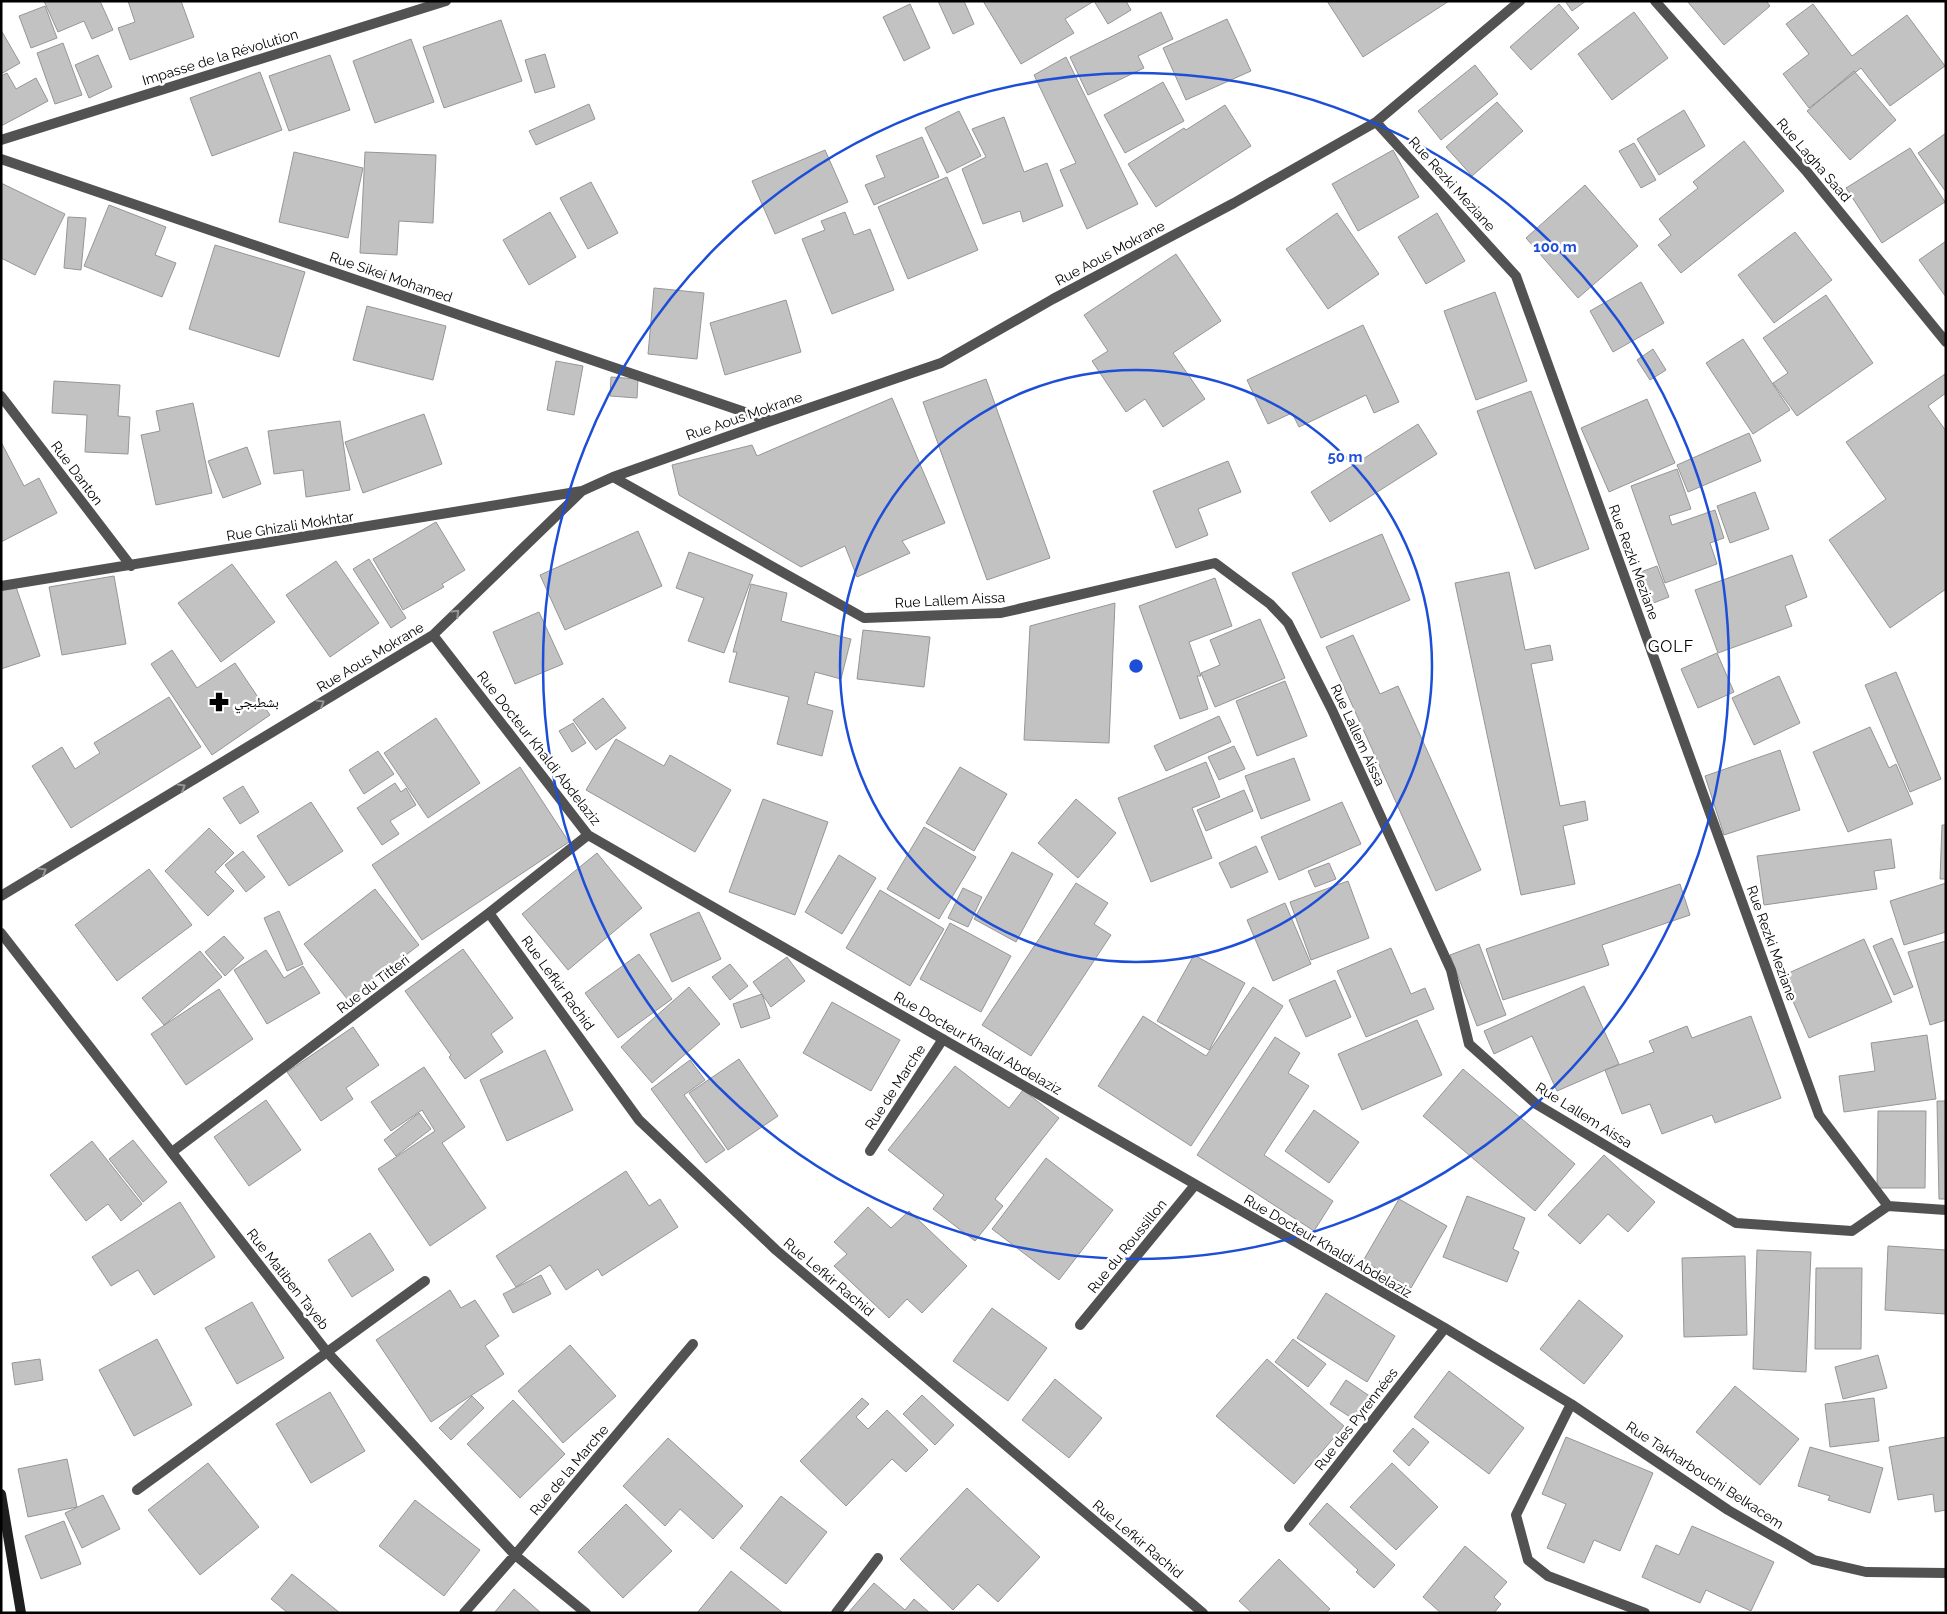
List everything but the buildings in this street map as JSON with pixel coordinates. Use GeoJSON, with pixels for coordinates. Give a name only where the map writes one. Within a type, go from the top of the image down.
{"type":"FeatureCollection","features":[{"type":"Feature","properties":{"kind":"main road"},"geometry":{"type":"LineString","coordinates":[[1,1494],[21,1613]]}},
{"type":"Feature","properties":{"kind":"street","name":"Impasse de la Révolution"},"geometry":{"type":"LineString","coordinates":[[1,140],[446,1]]}},
{"type":"Feature","properties":{"kind":"street","name":"Rue Aous Mokrane"},"geometry":{"type":"LineString","coordinates":[[1,896],[433,635],[582,491],[613,477],[941,363],[1053,299],[1234,203],[1376,122],[1520,1]]}},
{"type":"Feature","properties":{"kind":"street","name":"Rue Lagha Saad"},"geometry":{"type":"LineString","coordinates":[[1655,1],[1807,172],[1946,342]]}},
{"type":"Feature","properties":{"kind":"street","name":"Rue Rezki Meziane"},"geometry":{"type":"LineString","coordinates":[[1376,122],[1516,276],[1819,1115],[1888,1206]]}},
{"type":"Feature","properties":{"kind":"street","name":"Rue Sikei Mohamed"},"geometry":{"type":"LineString","coordinates":[[1,159],[771,421]]}},
{"type":"Feature","properties":{"kind":"street","name":"Rue Danton"},"geometry":{"type":"LineString","coordinates":[[1,396],[131,566]]}},
{"type":"Feature","properties":{"kind":"street","name":"Rue Lallem Aissa"},"geometry":{"type":"LineString","coordinates":[[613,477],[864,618],[1001,613],[1215,563],[1270,604],[1288,623],[1332,710],[1451,970],[1469,1044],[1536,1104],[1736,1223],[1852,1230],[1888,1206]]}},
{"type":"Feature","properties":{"kind":"street","name":"Rue Ghizali Mokhtar"},"geometry":{"type":"LineString","coordinates":[[1,586],[582,491]]}},
{"type":"Feature","properties":{"kind":"street","name":"Rue Docteur Khaldi Abdelaziz"},"geometry":{"type":"LineString","coordinates":[[433,635],[588,835],[944,1038],[1445,1328],[1571,1404]]}},
{"type":"Feature","properties":{"kind":"street","name":"Rue du Titteri"},"geometry":{"type":"LineString","coordinates":[[172,1152],[490,913],[588,835]]}},
{"type":"Feature","properties":{"kind":"street","name":"Rue Lefkir Rachid"},"geometry":{"type":"LineString","coordinates":[[490,913],[639,1120],[776,1250],[1202,1613]]}},
{"type":"Feature","properties":{"kind":"street","name":"Rue Matiben Tayeb"},"geometry":{"type":"LineString","coordinates":[[1,933],[327,1352],[516,1555],[586,1613]]}},
{"type":"Feature","properties":{"kind":"street","name":"Rue de Marche"},"geometry":{"type":"LineString","coordinates":[[870,1150],[944,1038]]}},
{"type":"Feature","properties":{"kind":"street","name":"Rue du Roussillon"},"geometry":{"type":"LineString","coordinates":[[1080,1324],[1195,1185]]}},
{"type":"Feature","properties":{"kind":"street"},"geometry":{"type":"LineString","coordinates":[[1888,1206],[1946,1210]]}},
{"type":"Feature","properties":{"kind":"street"},"geometry":{"type":"LineString","coordinates":[[138,1490],[425,1281]]}},
{"type":"Feature","properties":{"kind":"street","name":"Rue des Pyrennées"},"geometry":{"type":"LineString","coordinates":[[1289,1527],[1445,1328]]}},
{"type":"Feature","properties":{"kind":"street","name":"Rue de la Marche"},"geometry":{"type":"LineString","coordinates":[[464,1613],[516,1555],[693,1344]]}},
{"type":"Feature","properties":{"kind":"street"},"geometry":{"type":"LineString","coordinates":[[1571,1404],[1516,1515],[1528,1560],[1548,1576],[1645,1613]]}},
{"type":"Feature","properties":{"kind":"street","name":"Rue Takharbouchi Belkacem"},"geometry":{"type":"LineString","coordinates":[[1571,1404],[1728,1510],[1814,1560],[1866,1572],[1946,1573]]}},
{"type":"Feature","properties":{"kind":"street"},"geometry":{"type":"LineString","coordinates":[[836,1613],[878,1558]]}},
{"type":"Feature","properties":{"kind":"place","name":"بشطبجي"},"geometry":{"type":"Point","coordinates":[219,702]}},
{"type":"Feature","properties":{"kind":"district","name":"GOLF"},"geometry":{"type":"Point","coordinates":[1671,646]}}]}
